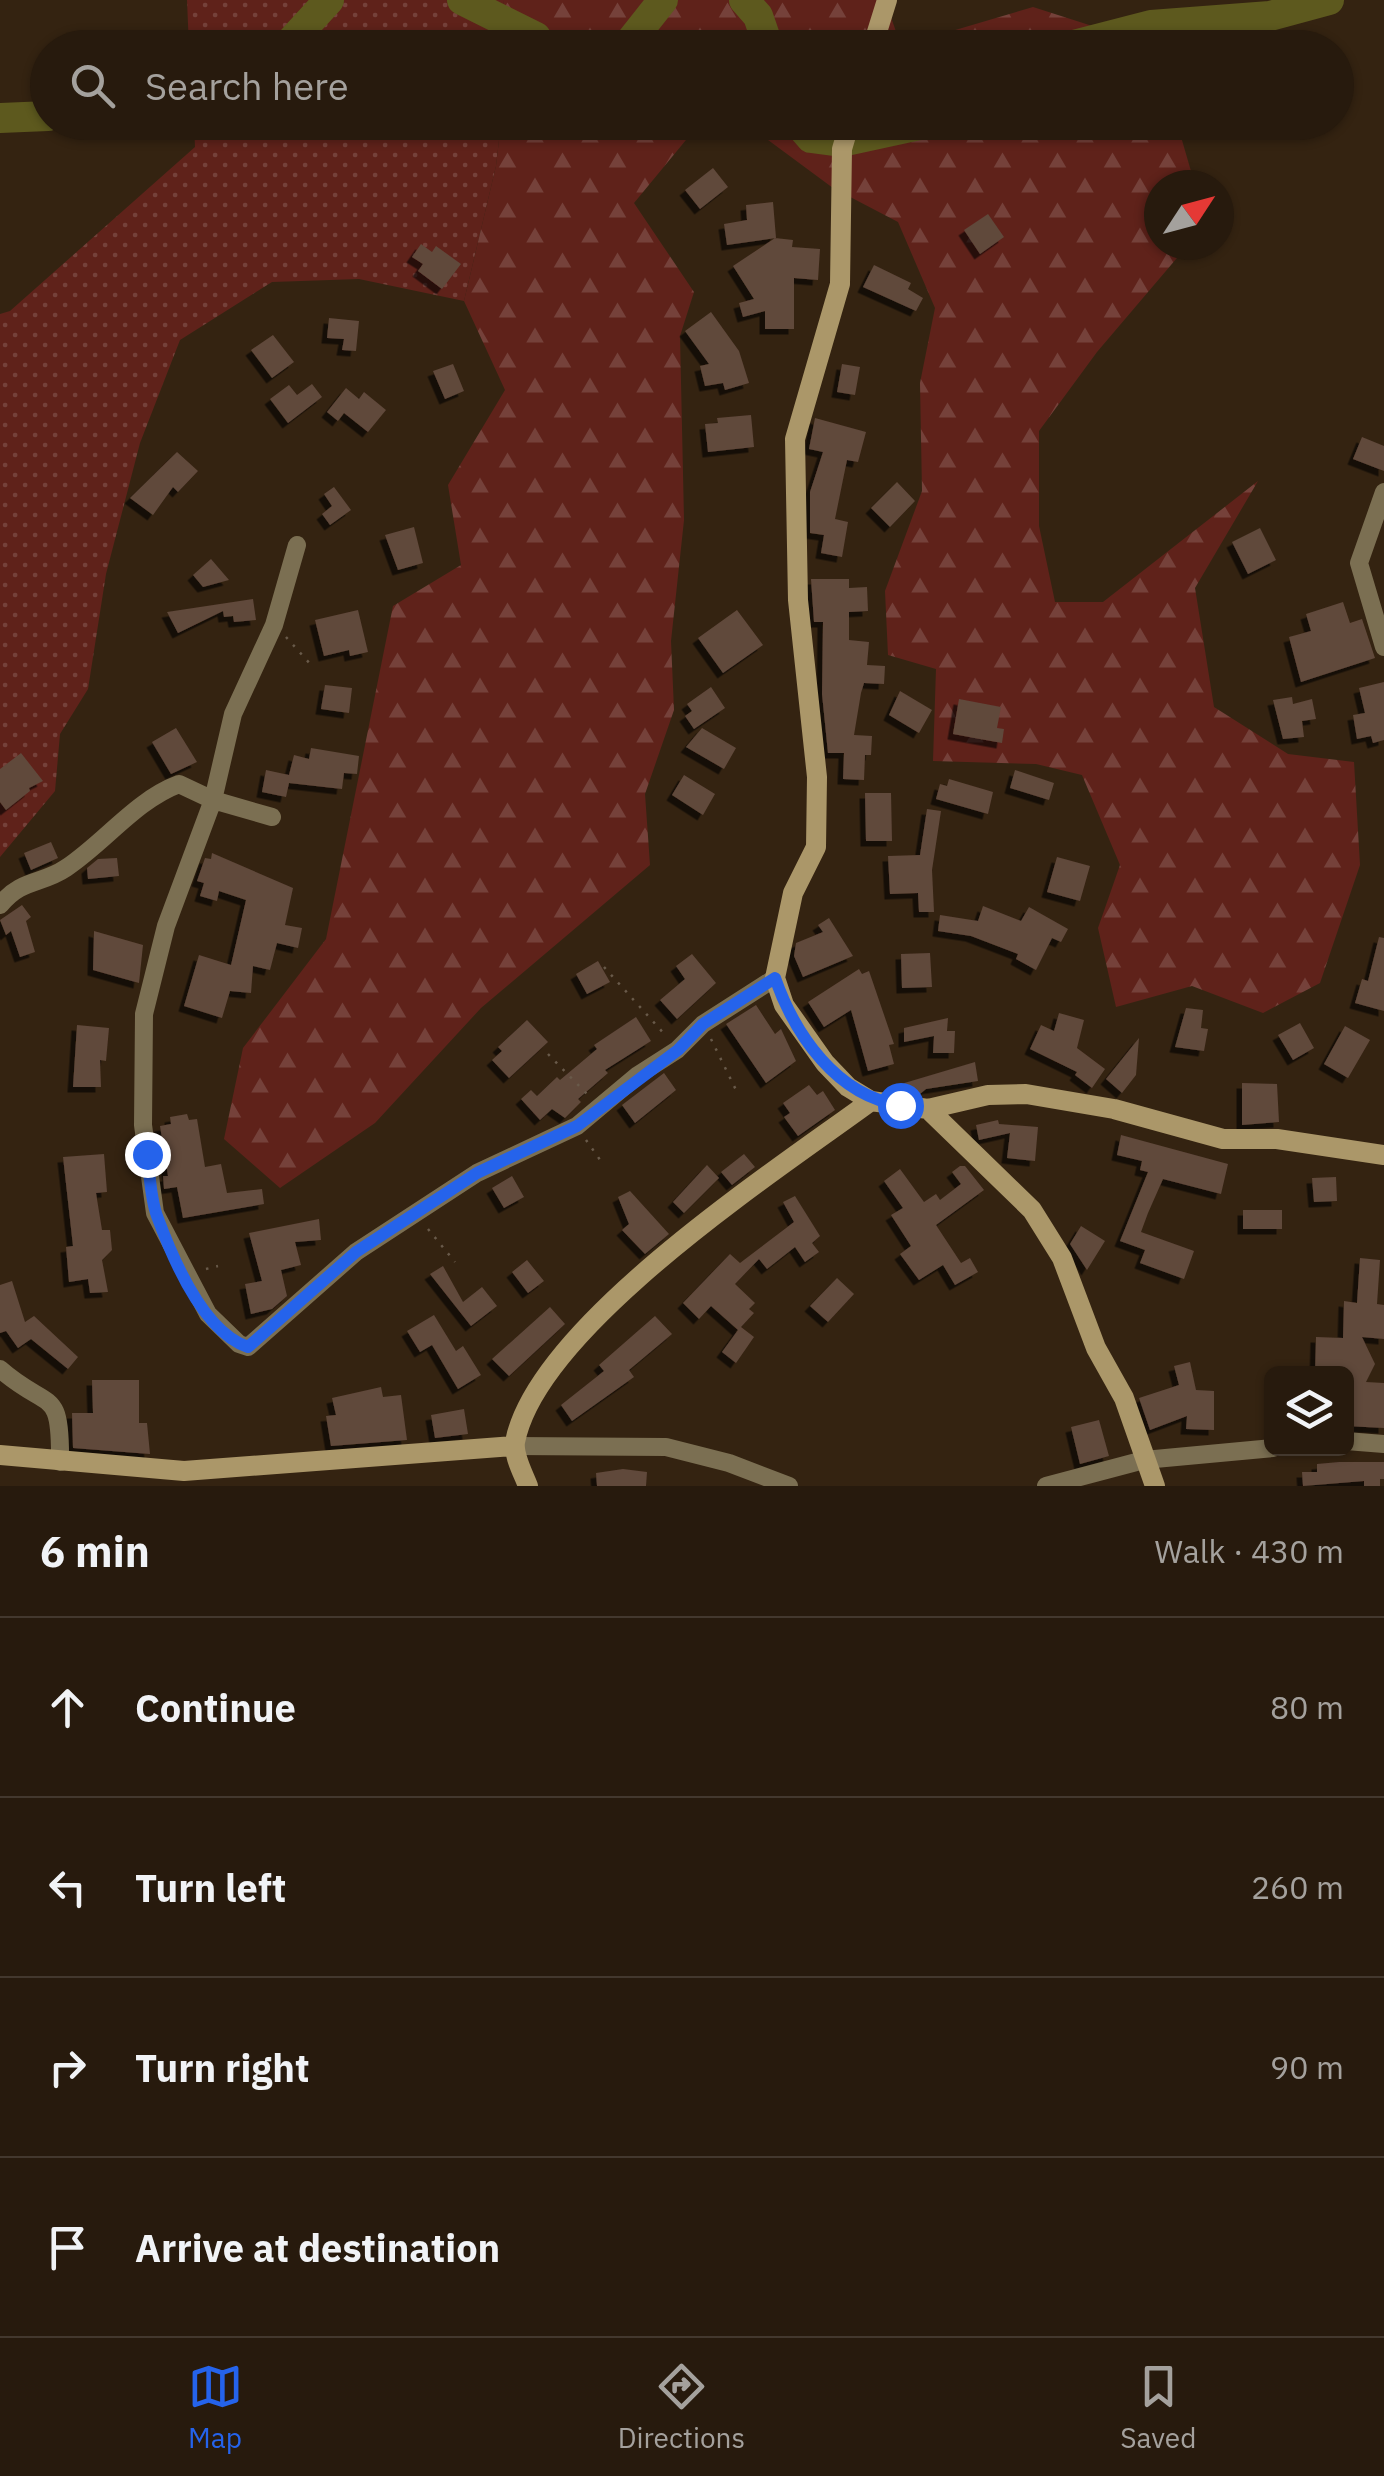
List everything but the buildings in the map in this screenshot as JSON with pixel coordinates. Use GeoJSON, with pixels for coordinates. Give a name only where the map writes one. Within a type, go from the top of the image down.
{"type":"FeatureCollection","features":[{"type":"Feature","properties":{"kind":"street"},"geometry":{"type":"LineString","coordinates":[[878,30],[887,0]]}},
{"type":"Feature","properties":{"kind":"street"},"geometry":{"type":"LineString","coordinates":[[845,140],[840,284],[796,439],[793,481],[805,680],[817,777],[816,847],[793,893],[775,978],[784,1004],[825,1063],[848,1087],[871,1101],[928,1109],[988,1095],[1026,1094],[1114,1109],[1223,1139],[1277,1139],[1383,1153]]}},
{"type":"Feature","properties":{"kind":"street"},"geometry":{"type":"LineString","coordinates":[[1384,492],[1359,563],[1384,648]]}},
{"type":"Feature","properties":{"kind":"street"},"geometry":{"type":"LineString","coordinates":[[297,545],[274,625],[233,714],[213,800],[166,926],[144,1014],[142,1125],[156,1213],[208,1314],[239,1344],[248,1347],[356,1252],[414,1212],[477,1173],[577,1126],[678,1050],[703,1024],[775,978]]}},
{"type":"Feature","properties":{"kind":"street"},"geometry":{"type":"LineString","coordinates":[[0,905],[14,887],[62,871],[157,792],[179,784],[213,800],[272,817]]}},
{"type":"Feature","properties":{"kind":"street"},"geometry":{"type":"LineString","coordinates":[[528,1486],[514,1446],[535,1390],[602,1314],[736,1200],[871,1101]]}},
{"type":"Feature","properties":{"kind":"street"},"geometry":{"type":"LineString","coordinates":[[928,1109],[1032,1210],[1062,1258],[1096,1348],[1124,1398],[1155,1486]]}},
{"type":"Feature","properties":{"kind":"street"},"geometry":{"type":"LineString","coordinates":[[0,1369],[56,1406],[60,1417],[60,1462]]}},
{"type":"Feature","properties":{"kind":"street"},"geometry":{"type":"LineString","coordinates":[[1354,1442],[1384,1444]]}},
{"type":"Feature","properties":{"kind":"street"},"geometry":{"type":"LineString","coordinates":[[0,1454],[184,1471],[514,1446],[666,1447],[729,1462],[789,1486]]}},
{"type":"Feature","properties":{"kind":"street"},"geometry":{"type":"LineString","coordinates":[[1046,1486],[1144,1460],[1264,1449]]}},
{"type":"Feature","properties":{"kind":"path"},"geometry":{"type":"LineString","coordinates":[[274,625],[312,666]]}},
{"type":"Feature","properties":{"kind":"path"},"geometry":{"type":"LineString","coordinates":[[604,967],[678,1050]]}},
{"type":"Feature","properties":{"kind":"path"},"geometry":{"type":"LineString","coordinates":[[703,1024],[737,1092]]}},
{"type":"Feature","properties":{"kind":"path"},"geometry":{"type":"LineString","coordinates":[[548,1054],[599,1106]]}},
{"type":"Feature","properties":{"kind":"path"},"geometry":{"type":"LineString","coordinates":[[577,1126],[602,1164]]}},
{"type":"Feature","properties":{"kind":"path"},"geometry":{"type":"LineString","coordinates":[[414,1212],[456,1262]]}},
{"type":"Feature","properties":{"kind":"green space"},"geometry":{"type":"Polygon","coordinates":[[[187,0],[503,0],[506,30],[188,30],[187,0]]]}},
{"type":"Feature","properties":{"kind":"green space"},"geometry":{"type":"Polygon","coordinates":[[[503,0],[885,0],[895,30],[506,30],[503,0]]]}},
{"type":"Feature","properties":{"kind":"green space"},"geometry":{"type":"Polygon","coordinates":[[[1033,7],[1105,30],[955,30],[1033,7]]]}},
{"type":"Feature","properties":{"kind":"green space"},"geometry":{"type":"Polygon","coordinates":[[[195,140],[499,140],[464,301],[359,279],[272,282],[180,340],[140,443],[106,574],[88,689],[60,734],[55,791],[0,857],[0,314],[10,311],[195,147],[195,140]]]}},
{"type":"Feature","properties":{"kind":"green space"},"geometry":{"type":"Polygon","coordinates":[[[499,140],[686,140],[634,203],[694,292],[680,336],[684,520],[671,641],[674,710],[645,794],[650,865],[481,1008],[375,1123],[280,1188],[224,1139],[243,1048],[326,939],[393,606],[461,565],[448,485],[505,390],[464,301],[499,140]]]}},
{"type":"Feature","properties":{"kind":"green space"},"geometry":{"type":"Polygon","coordinates":[[[768,140],[1182,140],[1191,170],[1144,170],[1144,260],[1175,260],[1097,352],[1039,431],[1039,526],[1055,602],[1103,602],[1258,481],[1195,588],[1214,707],[1288,754],[1354,762],[1360,865],[1320,983],[1263,1013],[1192,986],[1116,1007],[1098,928],[1120,865],[1082,775],[1036,764],[933,761],[936,669],[888,655],[885,591],[922,491],[920,383],[935,308],[898,222],[833,188],[768,140]]]}},
{"type":"Feature","properties":{"kind":"waterway"},"geometry":{"type":"LineString","coordinates":[[302,30],[329,0]]}},
{"type":"Feature","properties":{"kind":"waterway"},"geometry":{"type":"LineString","coordinates":[[462,0],[522,30]]}},
{"type":"Feature","properties":{"kind":"waterway"},"geometry":{"type":"LineString","coordinates":[[639,30],[663,0]]}},
{"type":"Feature","properties":{"kind":"waterway"},"geometry":{"type":"LineString","coordinates":[[744,0],[758,16],[763,30]]}},
{"type":"Feature","properties":{"kind":"waterway"},"geometry":{"type":"LineString","coordinates":[[1132,30],[1151,25],[1270,16],[1329,0]]}},
{"type":"Feature","properties":{"kind":"waterway"},"geometry":{"type":"LineString","coordinates":[[0,118],[30,117]]}},
{"type":"Feature","properties":{"kind":"waterway"},"geometry":{"type":"LineString","coordinates":[[826,140],[850,140]]}},
{"type":"Feature","properties":{"kind":"route"},"geometry":{"type":"LineString","coordinates":[[147,1154],[156,1213],[185,1274],[208,1314],[239,1344],[248,1347],[356,1252],[477,1173],[577,1126],[638,1075],[678,1050],[703,1024],[775,978],[797,1025],[848,1087],[871,1101],[900,1105]]}}]}
